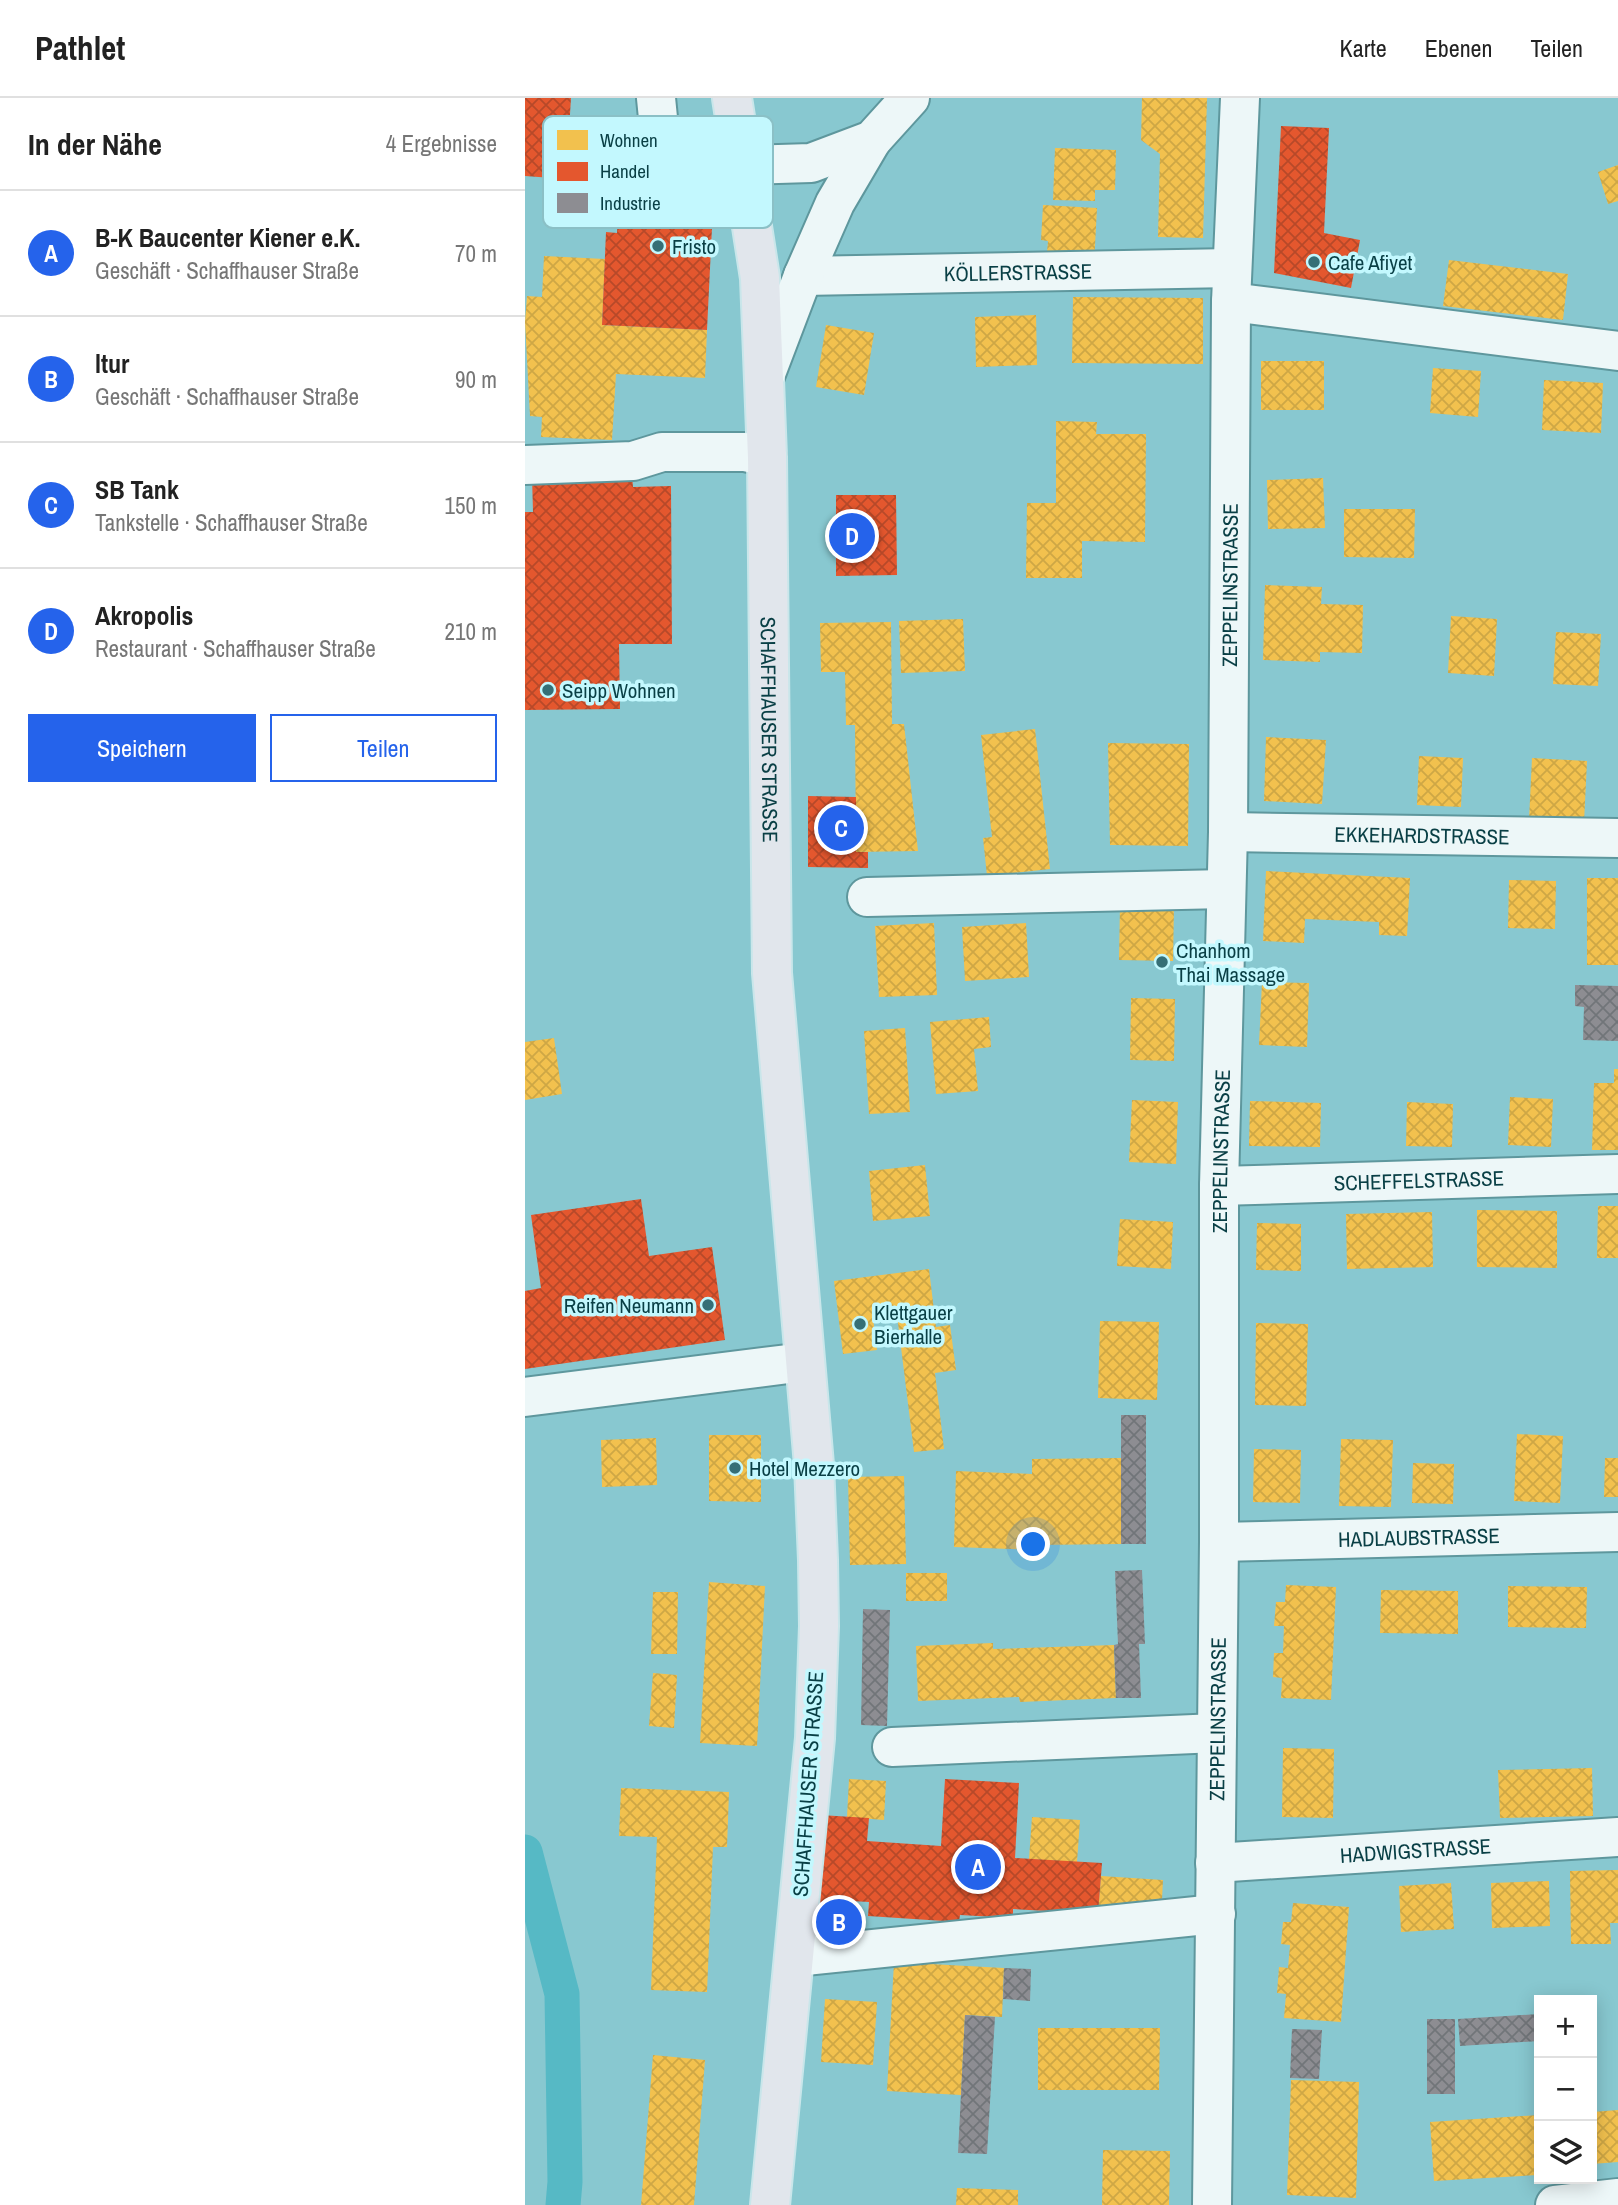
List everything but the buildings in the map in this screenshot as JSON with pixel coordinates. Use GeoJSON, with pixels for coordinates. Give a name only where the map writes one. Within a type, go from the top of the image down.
{"type":"FeatureCollection","features":[{"type":"Feature","properties":{"kind":"main road","name":"SCHAFFHAUSER STRASSE"},"geometry":{"type":"LineString","coordinates":[[732,98],[735,116]]}},
{"type":"Feature","properties":{"kind":"main road","name":"SCHAFFHAUSER STRASSE"},"geometry":{"type":"LineString","coordinates":[[752,228],[760,278],[765,376],[772,973],[814,1465],[819,1626],[815,1738],[770,2205]]}},
{"type":"Feature","properties":{"kind":"street"},"geometry":{"type":"LineString","coordinates":[[765,376],[803,276],[835,203],[872,140],[910,98]]}},
{"type":"Feature","properties":{"kind":"street","name":"ZEPPELINSTRASSE"},"geometry":{"type":"LineString","coordinates":[[1212,2205],[1219,1542],[1219,1185],[1228,832],[1231,285],[1240,98]]}},
{"type":"Feature","properties":{"kind":"street"},"geometry":{"type":"LineString","coordinates":[[773,164],[811,163],[872,140]]}},
{"type":"Feature","properties":{"kind":"street","name":"KÖLLERSTRASSE"},"geometry":{"type":"LineString","coordinates":[[803,276],[1231,285],[1618,351]]}},
{"type":"Feature","properties":{"kind":"street"},"geometry":{"type":"LineString","coordinates":[[525,466],[633,461],[662,452],[745,452],[767,457]]}},
{"type":"Feature","properties":{"kind":"street","name":"EKKEHARDSTRASSE"},"geometry":{"type":"LineString","coordinates":[[1228,832],[1618,838]]}},
{"type":"Feature","properties":{"kind":"street"},"geometry":{"type":"LineString","coordinates":[[867,897],[1225,889]]}},
{"type":"Feature","properties":{"kind":"street","name":"SCHEFFELSTRASSE"},"geometry":{"type":"LineString","coordinates":[[1219,1185],[1618,1174]]}},
{"type":"Feature","properties":{"kind":"street"},"geometry":{"type":"LineString","coordinates":[[525,1397],[804,1362]]}},
{"type":"Feature","properties":{"kind":"street","name":"HADLAUBSTRASSE"},"geometry":{"type":"LineString","coordinates":[[1219,1542],[1618,1532]]}},
{"type":"Feature","properties":{"kind":"street"},"geometry":{"type":"LineString","coordinates":[[892,1747],[1217,1732]]}},
{"type":"Feature","properties":{"kind":"street","name":"HADWIGSTRASSE"},"geometry":{"type":"LineString","coordinates":[[1215,1863],[1618,1837]]}},
{"type":"Feature","properties":{"kind":"street"},"geometry":{"type":"LineString","coordinates":[[795,1957],[1216,1914]]}},
{"type":"Feature","properties":{"kind":"street"},"geometry":{"type":"LineString","coordinates":[[1555,2205],[1618,2198]]}},
{"type":"Feature","properties":{"kind":"waterway"},"geometry":{"type":"LineString","coordinates":[[525,1852],[562,1994],[565,2182],[563,2205]]}},
{"type":"Feature","properties":{"kind":"place","name":"Fristo"},"geometry":{"type":"Point","coordinates":[658,246]}},
{"type":"Feature","properties":{"kind":"place","name":"Cafe Afiyet"},"geometry":{"type":"Point","coordinates":[1314,262]}},
{"type":"Feature","properties":{"kind":"place","name":"Akropolis"},"geometry":{"type":"Point","coordinates":[852,536]}},
{"type":"Feature","properties":{"kind":"place","name":"Seipp Wohnen"},"geometry":{"type":"Point","coordinates":[548,690]}},
{"type":"Feature","properties":{"kind":"place","name":"SB Tank"},"geometry":{"type":"Point","coordinates":[841,828]}},
{"type":"Feature","properties":{"kind":"place","name":"Chanhom Thai Massage"},"geometry":{"type":"Point","coordinates":[1162,962]}},
{"type":"Feature","properties":{"kind":"place","name":"Reifen Neumann"},"geometry":{"type":"Point","coordinates":[708,1305]}},
{"type":"Feature","properties":{"kind":"place","name":"Klettgauer Bierhalle"},"geometry":{"type":"Point","coordinates":[860,1324]}},
{"type":"Feature","properties":{"kind":"place","name":"Hotel Mezzero"},"geometry":{"type":"Point","coordinates":[735,1468]}},
{"type":"Feature","properties":{"kind":"place","name":"B-K Baucenter Kiener e.K."},"geometry":{"type":"Point","coordinates":[978,1867]}},
{"type":"Feature","properties":{"kind":"place","name":"ltur"},"geometry":{"type":"Point","coordinates":[839,1922]}}]}
